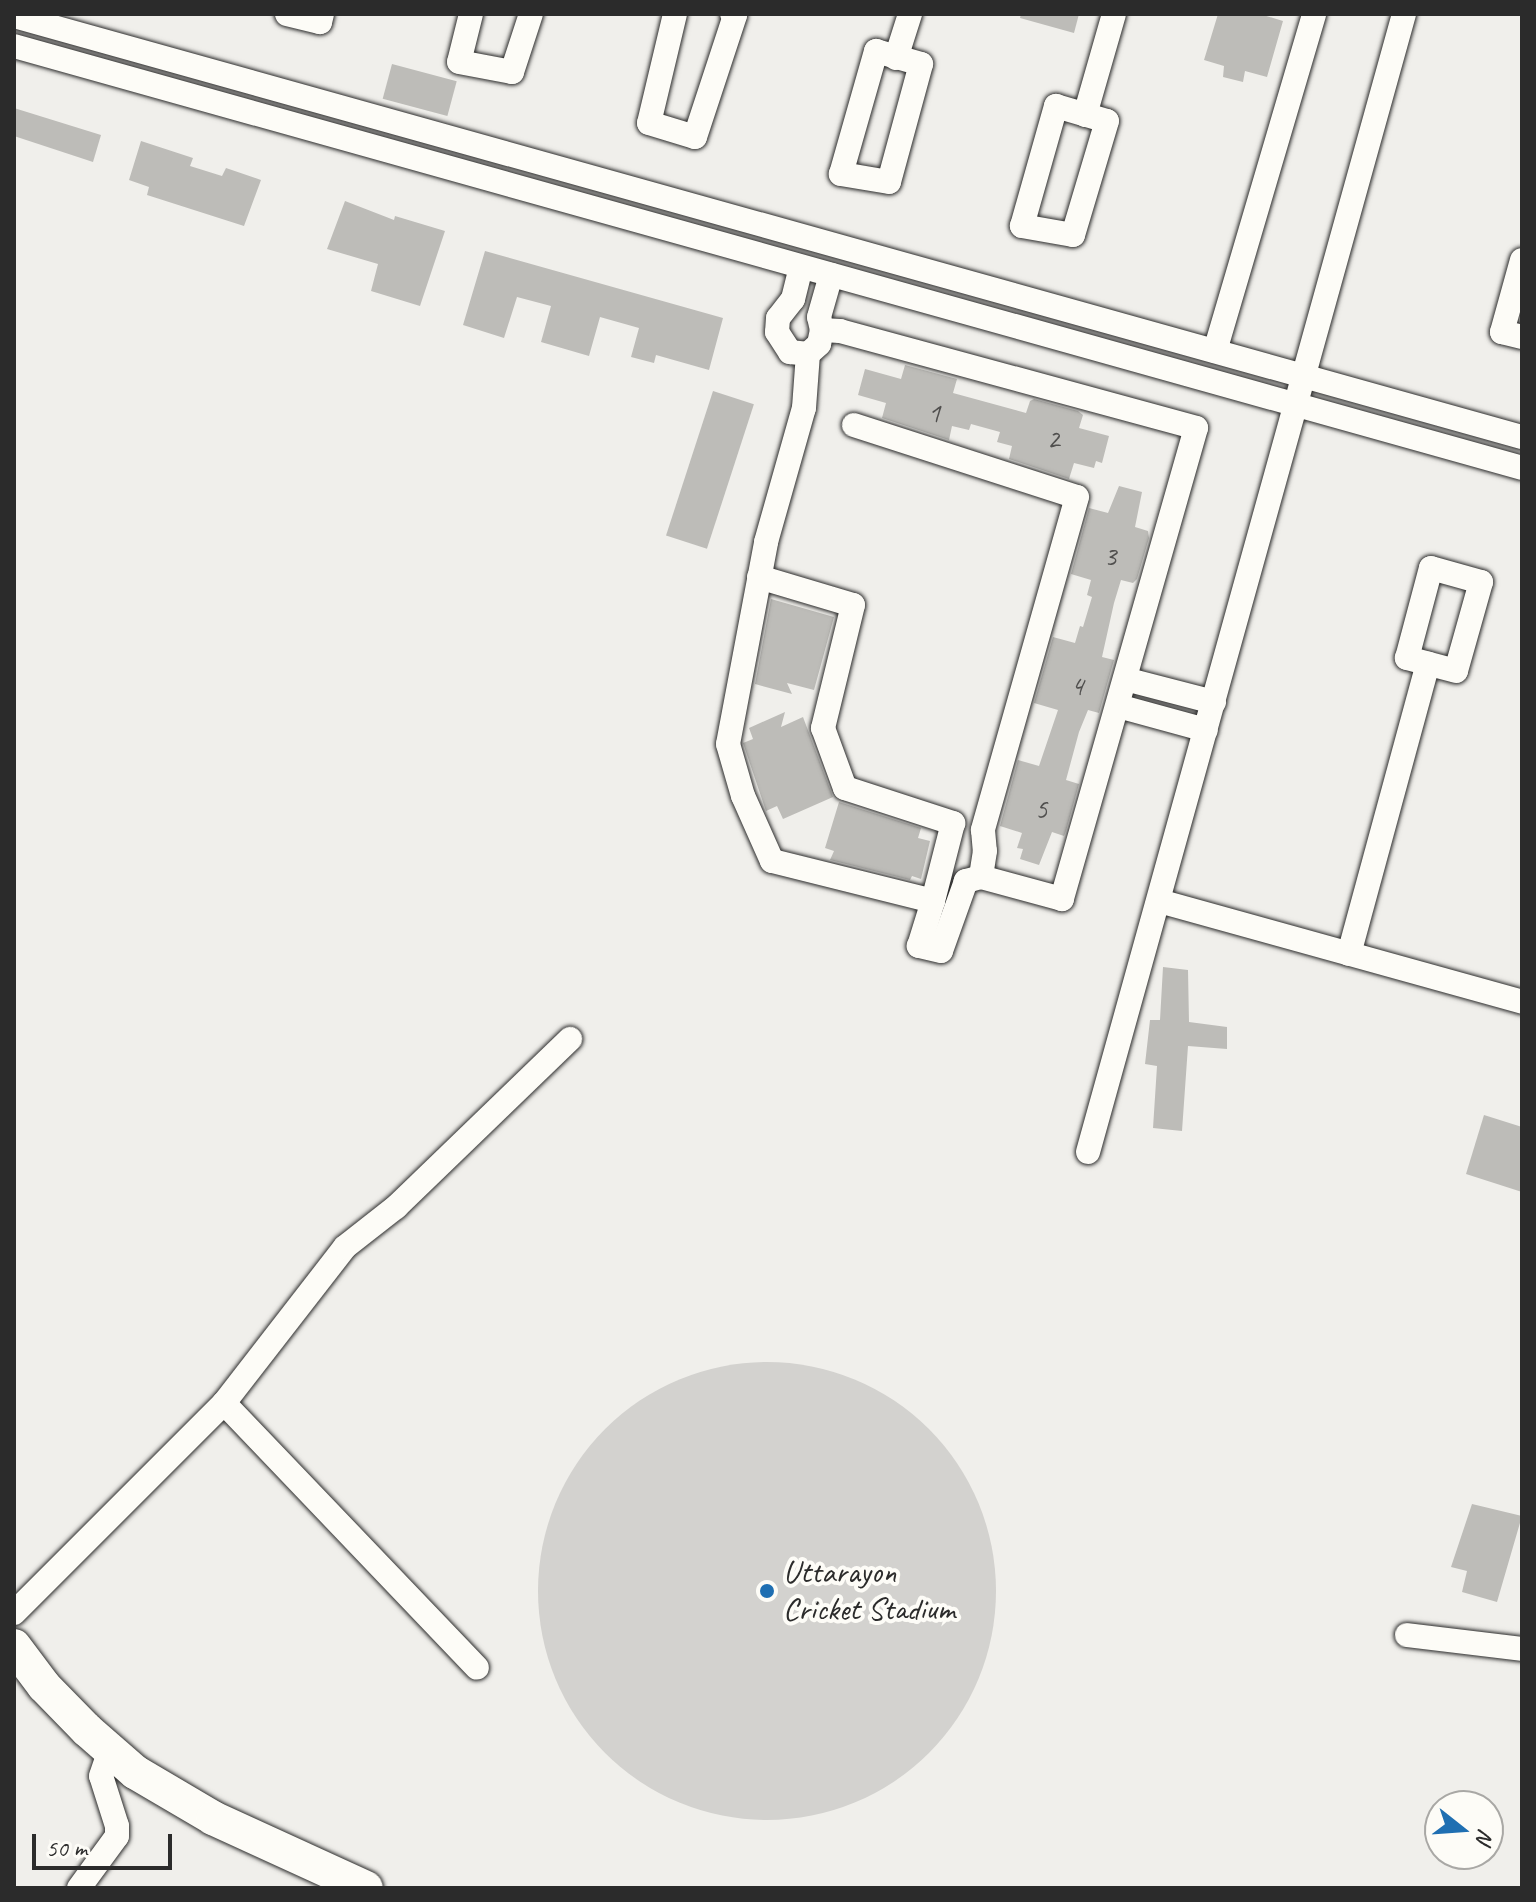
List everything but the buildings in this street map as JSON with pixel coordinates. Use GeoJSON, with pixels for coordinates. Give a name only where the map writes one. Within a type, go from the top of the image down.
{"type":"FeatureCollection","features":[{"type":"Feature","properties":{"kind":"highway"},"geometry":{"type":"LineString","coordinates":[[14,1646],[44,1686],[135,1772],[174,1798],[248,1836],[366,1888]]}},
{"type":"Feature","properties":{"kind":"street"},"geometry":{"type":"LineString","coordinates":[[287,14],[320,22],[322,14]]}},
{"type":"Feature","properties":{"kind":"street"},"geometry":{"type":"LineString","coordinates":[[471,14],[459,62],[512,72],[531,14]]}},
{"type":"Feature","properties":{"kind":"street"},"geometry":{"type":"LineString","coordinates":[[675,14],[649,123],[695,137],[735,15],[732,14]]}},
{"type":"Feature","properties":{"kind":"street"},"geometry":{"type":"LineString","coordinates":[[896,58],[910,14]]}},
{"type":"Feature","properties":{"kind":"street"},"geometry":{"type":"LineString","coordinates":[[1085,115],[1114,14]]}},
{"type":"Feature","properties":{"kind":"street"},"geometry":{"type":"LineString","coordinates":[[1215,351],[1314,14]]}},
{"type":"Feature","properties":{"kind":"street"},"geometry":{"type":"LineString","coordinates":[[1088,1152],[1404,14]]}},
{"type":"Feature","properties":{"kind":"street"},"geometry":{"type":"LineString","coordinates":[[14,16],[1522,437]]}},
{"type":"Feature","properties":{"kind":"street"},"geometry":{"type":"LineString","coordinates":[[14,46],[1522,468]]}},
{"type":"Feature","properties":{"kind":"street"},"geometry":{"type":"LineString","coordinates":[[876,51],[896,58],[921,64],[889,182],[841,174],[876,51]]}},
{"type":"Feature","properties":{"kind":"street"},"geometry":{"type":"LineString","coordinates":[[1056,106],[1085,115],[1107,121],[1073,235],[1022,226],[1056,106]]}},
{"type":"Feature","properties":{"kind":"street"},"geometry":{"type":"LineString","coordinates":[[1522,260],[1502,332],[1522,337]]}},
{"type":"Feature","properties":{"kind":"street"},"geometry":{"type":"LineString","coordinates":[[801,267],[793,299],[778,318],[777,332],[790,352],[808,354]]}},
{"type":"Feature","properties":{"kind":"street"},"geometry":{"type":"LineString","coordinates":[[831,275],[819,317],[822,330],[819,344],[808,354],[804,408],[759,577],[728,744],[743,796],[772,861],[933,901]]}},
{"type":"Feature","properties":{"kind":"street"},"geometry":{"type":"LineString","coordinates":[[759,577],[853,605],[823,728],[845,788],[953,823],[919,946],[941,951],[966,881],[981,877],[1062,899],[1196,428],[840,331],[822,330]]}},
{"type":"Feature","properties":{"kind":"street"},"geometry":{"type":"LineString","coordinates":[[854,425],[1077,497],[983,830],[985,851],[981,877]]}},
{"type":"Feature","properties":{"kind":"street"},"geometry":{"type":"LineString","coordinates":[[1349,954],[1428,664]]}},
{"type":"Feature","properties":{"kind":"street"},"geometry":{"type":"LineString","coordinates":[[1125,679],[1214,702]]}},
{"type":"Feature","properties":{"kind":"street"},"geometry":{"type":"LineString","coordinates":[[1118,706],[1206,730]]}},
{"type":"Feature","properties":{"kind":"street"},"geometry":{"type":"LineString","coordinates":[[1159,901],[1522,1002]]}},
{"type":"Feature","properties":{"kind":"street"},"geometry":{"type":"LineString","coordinates":[[14,1613],[224,1403],[345,1247],[396,1207],[570,1039]]}},
{"type":"Feature","properties":{"kind":"street"},"geometry":{"type":"LineString","coordinates":[[224,1403],[477,1668]]}},
{"type":"Feature","properties":{"kind":"street"},"geometry":{"type":"LineString","coordinates":[[1407,1635],[1522,1649]]}},
{"type":"Feature","properties":{"kind":"street"},"geometry":{"type":"LineString","coordinates":[[79,1888],[117,1836],[117,1826],[101,1776],[110,1750]]}},
{"type":"Feature","properties":{"kind":"shaded area","name":"Uttarayon Cricket Stadium"},"geometry":{"type":"Polygon","coordinates":[[[767,1362],[812,1367],[855,1380],[894,1401],[929,1429],[957,1464],[978,1503],[991,1546],[996,1591],[991,1636],[978,1679],[957,1718],[929,1753],[894,1781],[855,1802],[812,1815],[767,1820],[722,1815],[679,1802],[640,1781],[605,1753],[577,1718],[556,1679],[543,1636],[538,1591],[543,1546],[556,1503],[577,1464],[605,1429],[640,1401],[679,1380],[722,1367],[767,1362]]]}},
{"type":"Feature","properties":{"kind":"place","name":"Uttarayon Cricket Stadium"},"geometry":{"type":"Point","coordinates":[767,1591]}}]}
